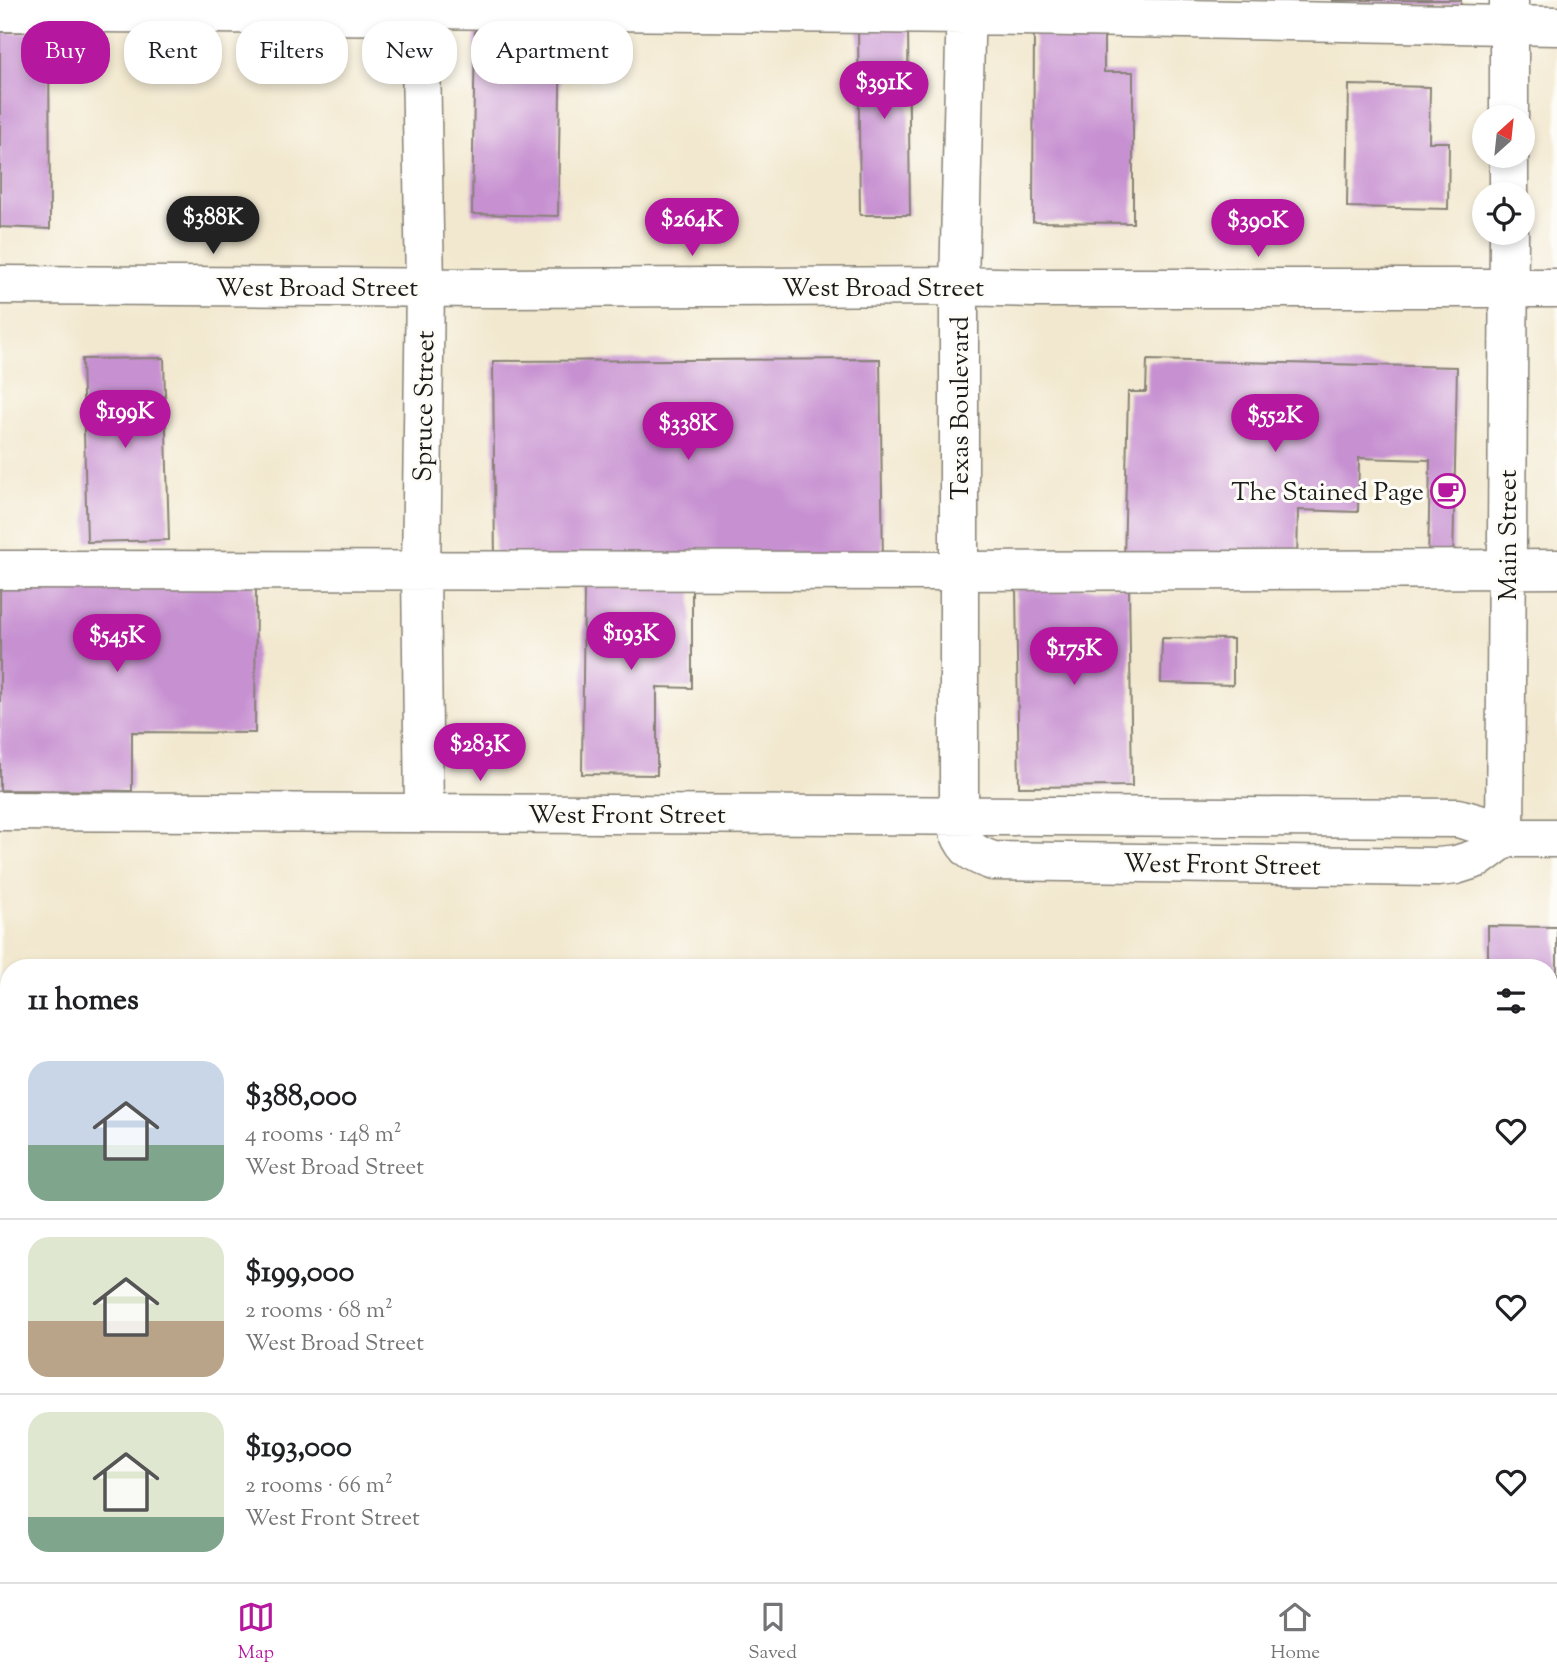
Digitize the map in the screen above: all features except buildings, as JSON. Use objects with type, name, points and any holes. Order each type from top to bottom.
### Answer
[{"type":"street","points":[[0,12],[149,6],[966,7],[1509,13],[1557,26]]},
{"type":"street","name":"Texas Boulevard","points":[[959,817],[959,286],[966,7]]},
{"type":"street","name":"Spruce Street","points":[[420,8],[425,287],[421,571],[424,813]]},
{"type":"street","points":[[1509,13],[1509,105]]},
{"type":"street","name":"Main Street","points":[[1504,838],[1509,245]]},
{"type":"street","name":"West Broad Street","points":[[0,285],[1557,288]]},
{"type":"street","points":[[0,570],[1557,569]]},
{"type":"street","name":"West Front Street","points":[[0,811],[959,817],[964,843],[980,857],[993,861],[1438,867],[1478,858],[1504,838]]},
{"type":"street","points":[[1504,838],[1557,838]]},
{"type":"place","name":"The Stained Page","points":[[1448,491]]}]
